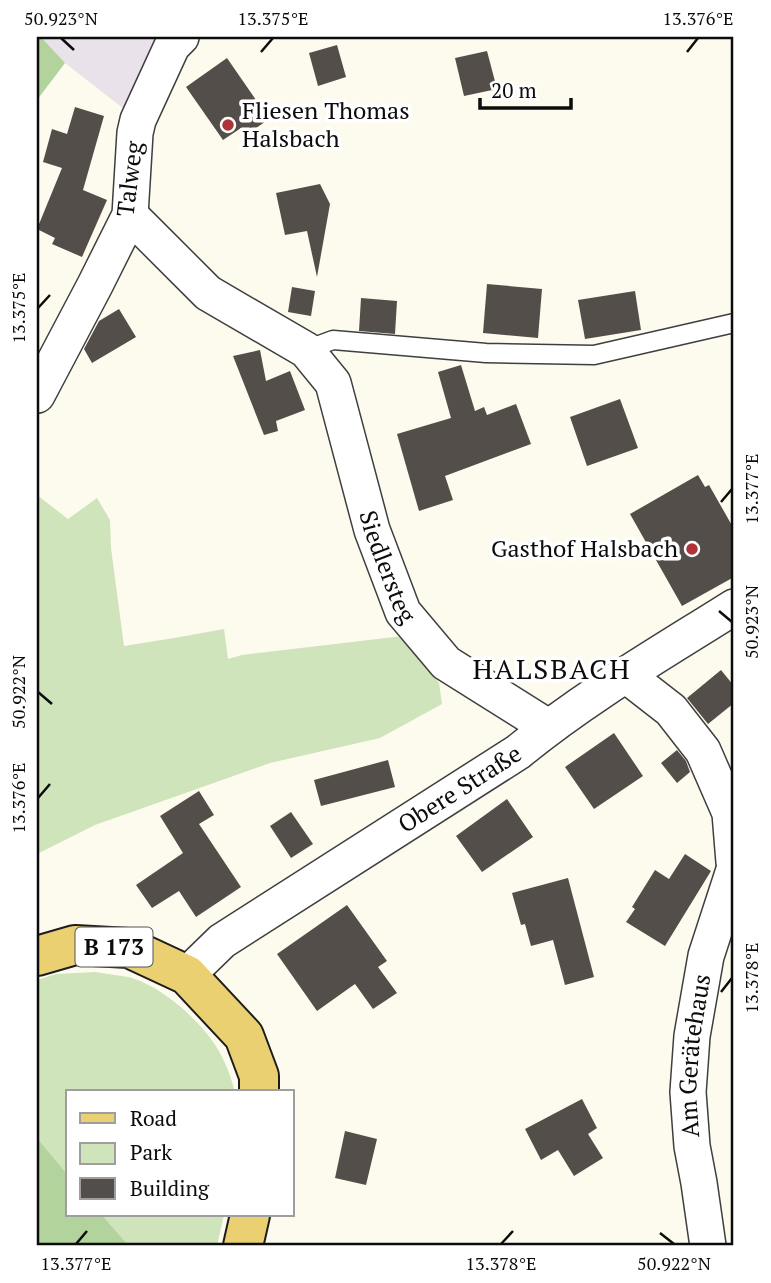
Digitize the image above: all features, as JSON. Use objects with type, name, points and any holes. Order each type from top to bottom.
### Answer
[{"type":"main road","name":"B 173","points":[[37,956],[75,944],[129,948],[187,975],[244,1036],[259,1076],[259,1090]]},
{"type":"main road","points":[[243,1246],[250,1216]]},
{"type":"street","name":"Talweg","points":[[37,395],[130,215],[138,120],[172,46],[181,37]]},
{"type":"street","name":"Siedlersteg","points":[[130,215],[208,293],[306,350],[333,383],[372,530],[403,611],[446,663],[548,727]]},
{"type":"street","name":"Obere Straße","points":[[187,975],[222,941],[518,752],[548,727],[734,607]]},
{"type":"street","points":[[626,675],[671,710],[703,751],[730,813],[734,862]]},
{"type":"street","name":"Am Gerätehaus","points":[[708,1246],[692,1146],[688,1092],[692,1036],[706,956],[734,870]]},
{"type":"lane","points":[[306,350],[333,340],[486,353],[594,355],[734,323]]},
{"type":"shaded area","points":[[41,37],[155,37],[162,66],[138,120],[65,63]]},
{"type":"green space","points":[[37,37],[41,37],[65,63],[37,100]]},
{"type":"green space","points":[[37,495],[68,519],[97,498],[110,520],[124,646],[224,629],[228,659],[242,655],[403,636],[439,683],[442,704],[380,738],[270,763],[95,825],[37,854]]},
{"type":"green space","points":[[95,972],[128,977],[156,989],[184,1010],[208,1035],[217,1048],[234,1090],[66,1090],[66,1173],[37,1138],[37,980],[56,974]]},
{"type":"green space","points":[[37,1138],[66,1173],[66,1216],[103,1216],[129,1246],[37,1246]]},
{"type":"green space","points":[[103,1216],[224,1216],[217,1246],[129,1246]]},
{"type":"building","points":[[337,45],[346,77],[318,86],[309,53]]},
{"type":"building","points":[[487,51],[497,89],[464,96],[455,58]]},
{"type":"building","points":[[227,58],[269,119],[246,135],[241,128],[223,140],[186,87]]},
{"type":"building","points":[[75,107],[104,116],[83,190],[107,200],[82,257],[52,244],[55,238],[37,229],[62,168],[43,162],[52,129],[67,134]]},
{"type":"building","points":[[320,184],[330,204],[317,277],[307,231],[285,235],[276,193]]},
{"type":"building","points":[[487,284],[542,289],[538,338],[483,333]]},
{"type":"building","points":[[292,287],[315,291],[311,316],[288,312]]},
{"type":"building","points":[[635,291],[641,330],[585,339],[578,300]]},
{"type":"building","points":[[361,298],[397,301],[395,334],[359,331]]},
{"type":"building","points":[[119,309],[136,337],[92,363],[84,349],[99,321]]},
{"type":"building","points":[[260,350],[266,381],[290,371],[305,410],[276,421],[278,431],[264,435],[233,356]]},
{"type":"building","points":[[461,365],[475,411],[484,407],[487,415],[516,404],[531,444],[445,476],[453,500],[419,511],[397,434],[451,418],[438,372]]},
{"type":"building","points":[[620,399],[638,448],[587,466],[570,417]]},
{"type":"building","name":"Gasthof Halsbach","points":[[698,475],[705,487],[709,485],[734,529],[734,577],[682,606],[630,514]]},
{"type":"building","points":[[721,670],[734,686],[734,703],[708,724],[687,698]]},
{"type":"building","points":[[614,733],[643,776],[594,809],[565,767]]},
{"type":"building","points":[[677,750],[686,761],[690,772],[677,783],[661,763]]},
{"type":"building","points":[[388,760],[395,787],[321,806],[314,780]]},
{"type":"building","points":[[199,791],[214,815],[199,824],[241,887],[196,917],[179,891],[152,908],[136,885],[183,853],[160,816]]},
{"type":"building","points":[[507,799],[533,837],[482,872],[456,836]]},
{"type":"building","points":[[291,812],[313,844],[291,858],[270,826]]},
{"type":"building","points":[[685,854],[711,871],[665,946],[626,922],[655,870],[669,879]]},
{"type":"building","points":[[568,878],[594,977],[565,985],[553,940],[531,946],[525,924],[521,925],[512,893]]},
{"type":"building","points":[[347,905],[387,961],[378,967],[397,993],[373,1009],[355,984],[317,1011],[277,954]]},
{"type":"building","points":[[582,1099],[597,1128],[588,1134],[603,1158],[574,1176],[558,1150],[541,1160],[525,1129]]},
{"type":"building","points":[[345,1131],[377,1139],[366,1185],[335,1178]]},
{"type":"place","name":"Fliesen Thomas Halsbach","points":[[228,125]]},
{"type":"place","name":"Gasthof Halsbach","points":[[692,549]]},
{"type":"district","name":"HALSBACH","points":[[552,669]]}]
